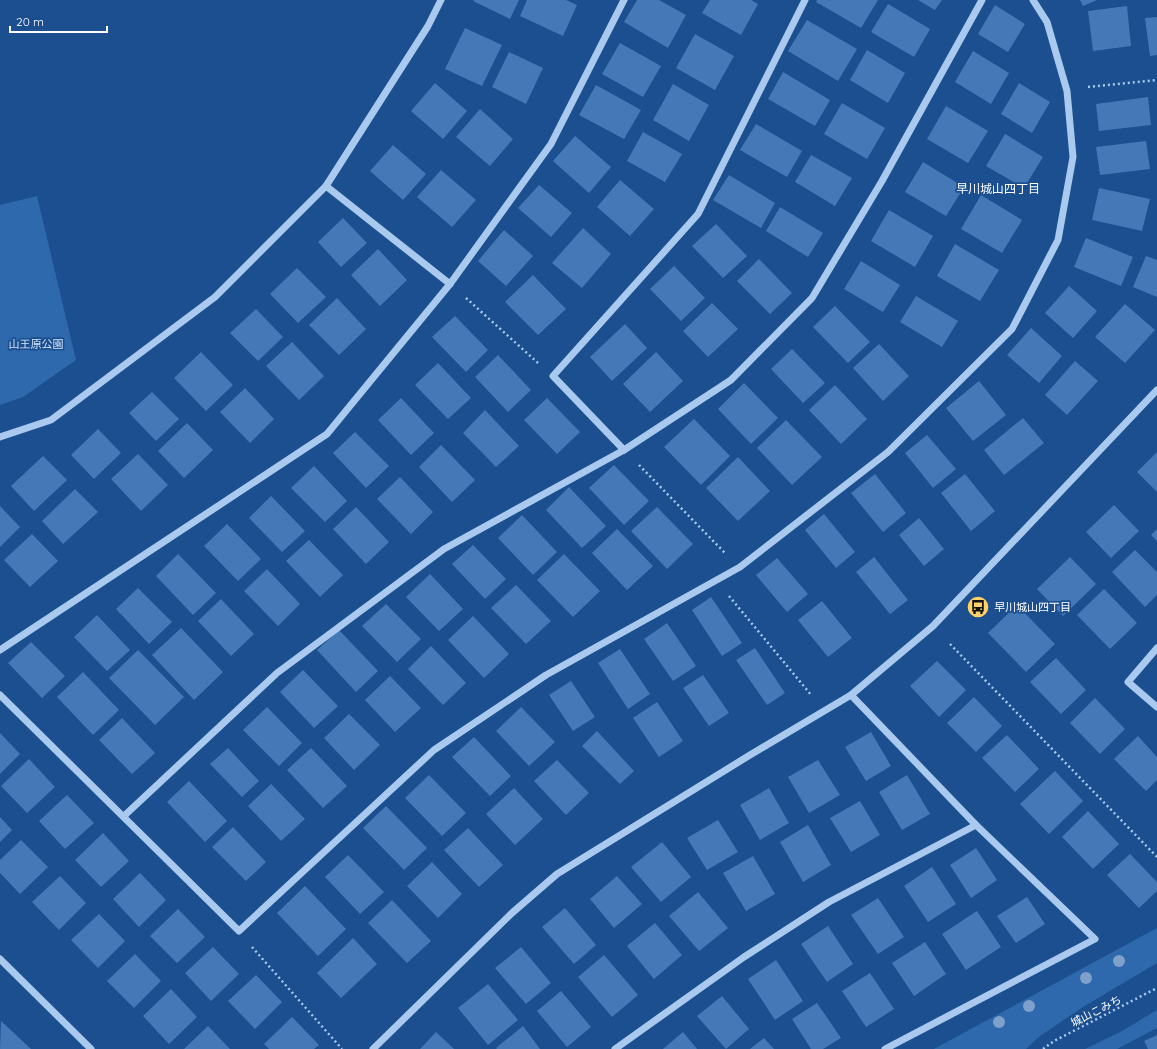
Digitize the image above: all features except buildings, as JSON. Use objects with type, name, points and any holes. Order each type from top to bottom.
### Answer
[{"type":"street","points":[[0,437],[52,420],[215,297],[326,186],[428,26],[441,0]]},
{"type":"street","points":[[0,650],[327,434],[450,284],[551,144],[624,0]]},
{"type":"street","points":[[624,450],[553,376],[698,214],[805,0]]},
{"type":"street","points":[[124,816],[277,673],[444,549],[624,450],[732,380],[812,298],[882,181],[982,0]]},
{"type":"street","points":[[0,695],[239,931],[434,750],[546,675],[740,567],[888,452],[1012,329],[1058,240],[1073,157],[1067,91],[1047,22],[1033,0]]},
{"type":"street","points":[[326,186],[450,284]]},
{"type":"street","points":[[373,1049],[512,913],[557,874],[851,695],[933,626],[1157,390]]},
{"type":"street","points":[[1157,648],[1128,682],[1157,707]]},
{"type":"street","points":[[851,695],[976,824],[1094,939],[886,1049]]},
{"type":"street","points":[[615,1049],[744,957],[829,902],[976,824]]},
{"type":"street","points":[[0,959],[91,1049]]},
{"type":"path","points":[[1067,91],[1157,80]]},
{"type":"path","points":[[450,284],[553,376]]},
{"type":"path","points":[[624,450],[740,567]]},
{"type":"path","points":[[716,581],[825,712]]},
{"type":"path","points":[[950,644],[1157,857]]},
{"type":"path","points":[[239,931],[342,1049]]},
{"type":"path","name":"城山こみち","points":[[1043,1049],[1054,1040],[1157,988]]},
{"type":"green space","name":"山王原公園","points":[[37,196],[76,360],[23,397],[0,405],[0,205]]},
{"type":"green space","points":[[1157,928],[1157,963],[1083,1007],[1040,1036],[1026,1049],[934,1049]]},
{"type":"green space","points":[[1157,1010],[1157,1028],[1117,1049],[1085,1049],[1122,1031]]},
{"type":"place","name":"早川城山四丁目","points":[[978,607]]},
{"type":"district","name":"早川城山四丁目","points":[[998,188]]}]
